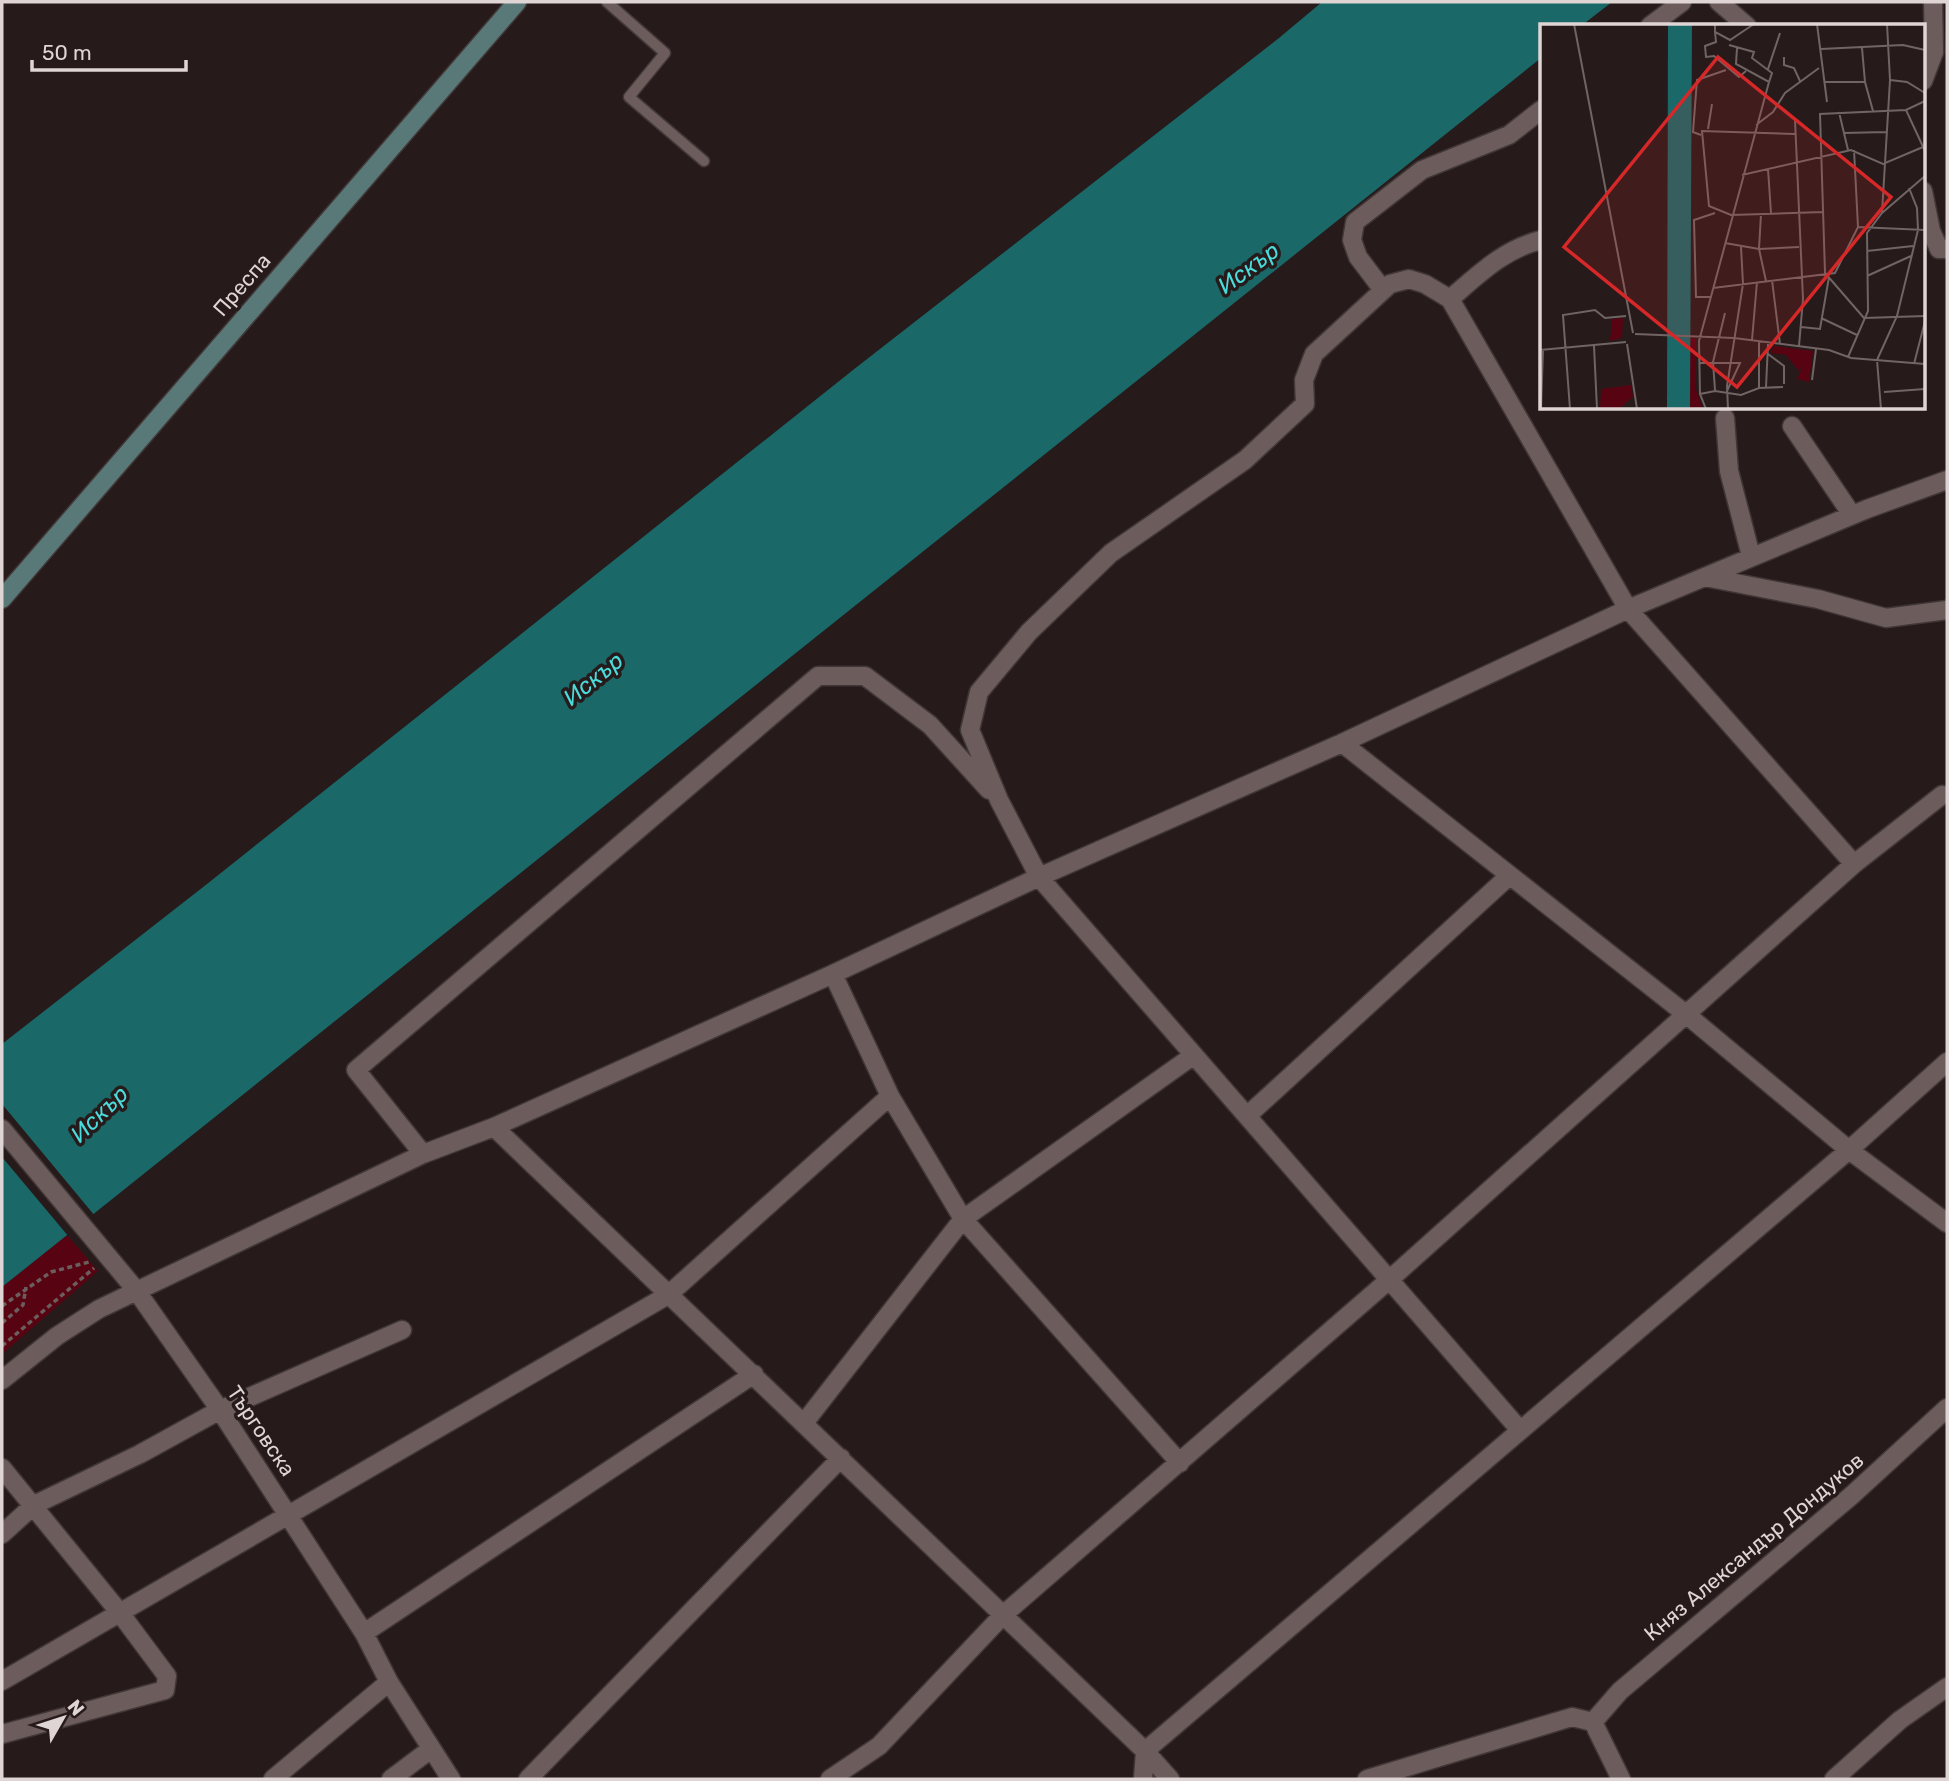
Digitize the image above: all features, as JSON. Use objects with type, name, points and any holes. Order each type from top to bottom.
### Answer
[{"type":"main road","name":"Преспа","points":[[2,599],[517,2]]},
{"type":"street","points":[[1653,24],[1682,2]]},
{"type":"street","points":[[1719,2],[1745,24]]},
{"type":"street","points":[[1924,78],[1934,52],[1933,2]]},
{"type":"street","points":[[1383,289],[1358,257],[1352,240],[1355,222],[1422,170],[1508,135],[1540,111]]},
{"type":"street","points":[[1924,196],[1931,231],[1939,249],[1947,248]]},
{"type":"street","points":[[1450,299],[1496,259],[1540,240]]},
{"type":"street","points":[[1520,1430],[1039,877],[999,800],[970,730],[979,692],[1029,632],[1111,553],[1245,460],[1305,404],[1304,380],[1314,354],[1383,289],[1390,284],[1409,279],[1450,299],[1628,609],[1854,864]]},
{"type":"street","points":[[1725,418],[1729,471],[1751,556]]},
{"type":"street","points":[[1792,426],[1852,515]]},
{"type":"street","points":[[2,1380],[57,1336],[99,1309],[423,1154],[494,1127],[1039,877],[1342,743],[1628,609],[1852,515],[1947,480]]},
{"type":"street","points":[[1705,577],[1818,599],[1886,618],[1947,610]]},
{"type":"street","points":[[423,1154],[356,1070],[818,676],[866,676],[930,725],[999,800]]},
{"type":"street","points":[[1342,743],[1687,1015],[1849,1150],[1947,1223]]},
{"type":"street","points":[[830,1779],[878,1746],[1003,1615],[1389,1280],[1854,864],[1942,795]]},
{"type":"street","points":[[1247,1116],[1509,876]]},
{"type":"street","points":[[832,974],[890,1096],[963,1219],[1180,1463]]},
{"type":"street","points":[[804,1423],[963,1219],[1194,1055]]},
{"type":"street","points":[[1143,1779],[1145,1751],[1849,1150],[1947,1062]]},
{"type":"street","points":[[2,1681],[668,1295],[890,1096]]},
{"type":"street","points":[[494,1127],[1145,1751],[1170,1779]]},
{"type":"street","name":"Търговска","points":[[2,1129],[136,1290],[220,1410],[364,1633],[389,1682],[451,1779]]},
{"type":"street","points":[[2,1534],[34,1505],[141,1454],[220,1410],[402,1330]]},
{"type":"street","points":[[364,1633],[754,1374]]},
{"type":"street","name":"Княз Александър Дондуков","points":[[1593,1722],[1620,1691],[1851,1496],[1947,1408]]},
{"type":"street","points":[[528,1779],[841,1458]]},
{"type":"street","points":[[2,1468],[120,1613],[167,1676],[164,1690],[2,1734]]},
{"type":"street","points":[[273,1779],[389,1682]]},
{"type":"street","points":[[1834,1779],[1900,1720],[1947,1686]]},
{"type":"street","points":[[1367,1779],[1572,1717],[1593,1722],[1622,1779]]},
{"type":"street","points":[[391,1779],[431,1749]]},
{"type":"lane","points":[[607,2],[665,53],[629,97],[704,162]]},
{"type":"path","points":[[2,1306],[51,1272],[71,1265],[113,1262]]},
{"type":"path","points":[[2,1346],[91,1270],[113,1262]]},
{"type":"path","points":[[2,1323],[23,1305],[26,1287]]},
{"type":"shaded area","points":[[67,1235],[98,1271],[2,1354],[2,1287]]},
{"type":"water","name":"Искър","points":[[1322,2],[1612,2],[1584,24],[1540,24],[1540,59],[2,1287],[2,1044],[853,370]]},
{"type":"pier","points":[[2,1104],[95,1216],[69,1237],[2,1157]]}]
